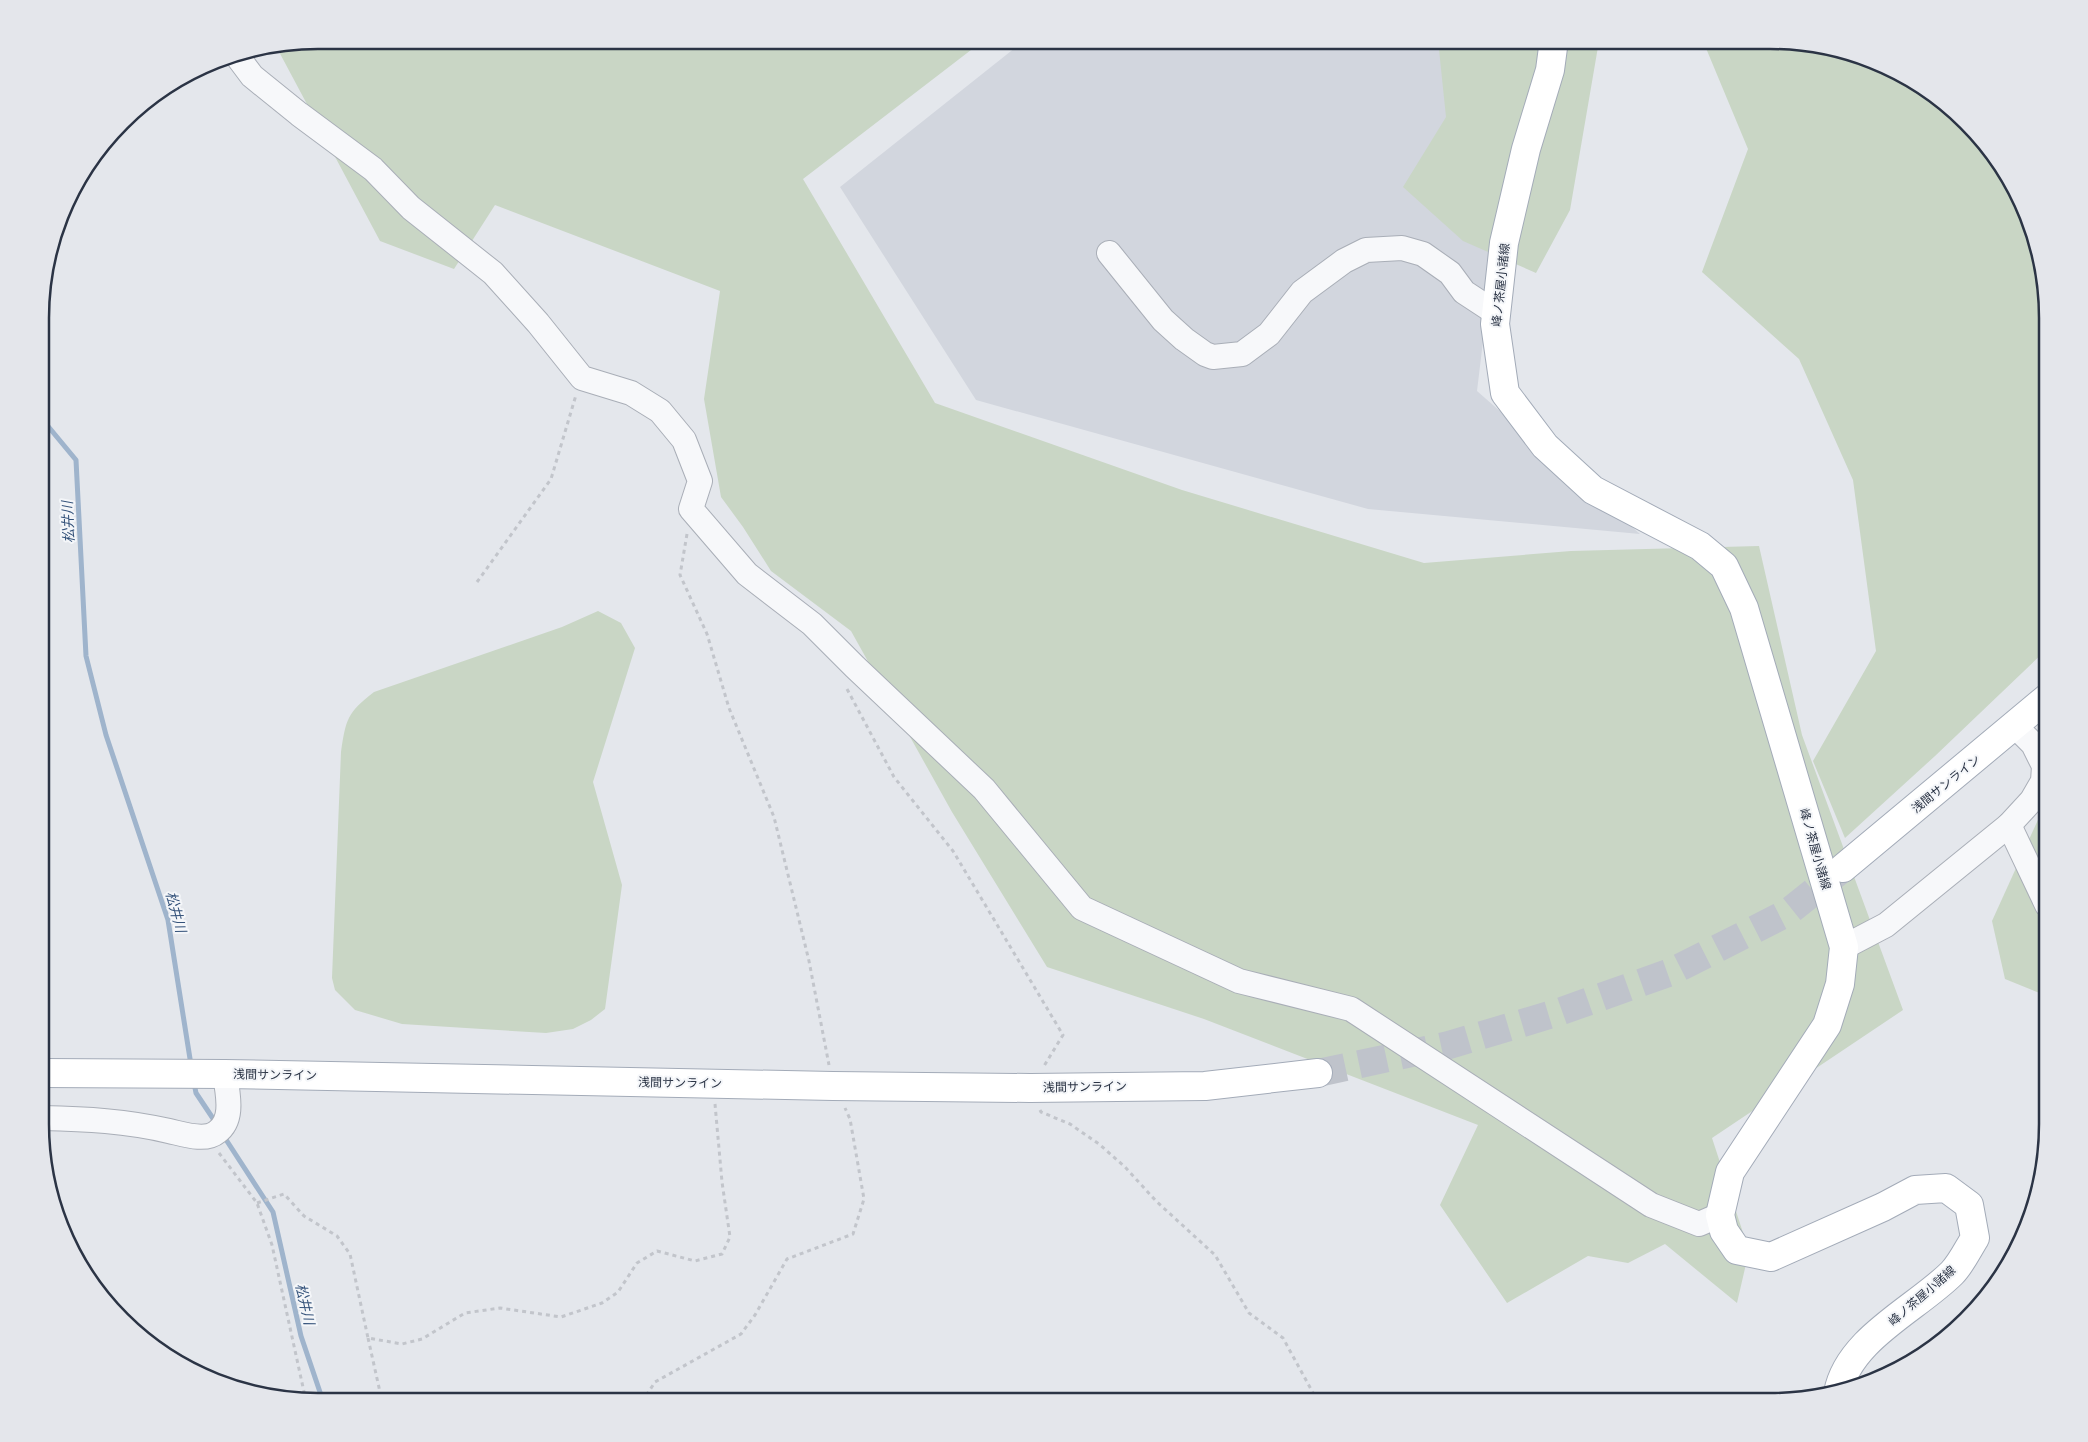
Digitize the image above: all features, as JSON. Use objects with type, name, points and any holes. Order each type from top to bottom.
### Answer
[{"type":"main road","name":"峰ノ茶屋小諸線","points":[[1553,49],[1550,70],[1526,149],[1504,243],[1494,324],[1505,393],[1545,446],[1593,490],[1700,546],[1724,566],[1744,608],[1844,948],[1840,984],[1827,1025],[1730,1172],[1720,1215],[1724,1231],[1736,1250],[1771,1257],[1883,1207],[1915,1190],[1946,1188],[1969,1204],[1976,1238],[1953,1272],[1867,1342],[1847,1368],[1841,1384]]},
{"type":"main road","name":"浅間サンライン","points":[[1843,868],[2016,727],[2039,705]]},
{"type":"main road","name":"浅間サンライン","points":[[49,1073],[225,1074],[713,1084],[1030,1088],[1205,1086],[1318,1074]]},
{"type":"street","points":[[240,60],[252,76],[373,169],[411,208],[493,273],[538,323],[582,378],[631,393],[660,411],[684,440],[700,481],[691,509],[746,574],[812,624],[984,789],[1082,908],[1239,981],[1351,1009],[1651,1205],[1699,1224],[1720,1215]]},
{"type":"street","points":[[1110,253],[1163,320],[1184,339],[1205,354],[1214,357],[1242,354],[1269,334],[1302,292],[1344,261],[1366,250],[1402,248],[1423,254],[1450,273],[1464,292],[1496,313]]},
{"type":"street","points":[[2016,727],[2033,744],[2039,756]]},
{"type":"street","points":[[1844,948],[1886,925],[2009,824],[2032,800],[2039,788]]},
{"type":"street","points":[[2009,824],[2039,888]]},
{"type":"street","points":[[49,1118],[112,1120],[186,1135],[207,1136],[216,1134],[222,1128],[229,1106],[225,1074]]},
{"type":"path","points":[[477,582],[551,479],[582,378]]},
{"type":"path","points":[[648,1393],[655,1382],[741,1334],[755,1315],[787,1259],[853,1234],[864,1199],[850,1119],[833,1086],[809,961],[774,817],[729,708],[707,634],[680,575],[691,509]]},
{"type":"path","points":[[844,684],[894,777],[953,851],[1063,1035],[1030,1088],[1041,1112],[1070,1124],[1099,1144],[1125,1167],[1156,1201],[1215,1255],[1249,1313],[1282,1338],[1313,1393]]},
{"type":"path","points":[[368,1338],[402,1344],[422,1339],[465,1313],[500,1308],[561,1317],[602,1303],[618,1292],[637,1263],[657,1251],[695,1261],[722,1254],[730,1237],[722,1182],[713,1084]]},
{"type":"path","points":[[207,1136],[257,1203],[272,1245],[304,1393]]},
{"type":"path","points":[[257,1203],[284,1194],[304,1216],[337,1236],[350,1254],[380,1393]]},
{"type":"shaded area","points":[[1014,49],[1530,49],[1506,150],[1477,391],[1640,534],[1368,509],[976,400],[840,187]]},
{"type":"green space","points":[[300,49],[972,49],[803,179],[935,403],[1182,490],[1424,563],[1571,551],[1759,546],[1802,735],[1903,1010],[1712,1138],[1749,1251],[1737,1303],[1665,1244],[1628,1263],[1588,1256],[1507,1303],[1440,1205],[1478,1125],[1204,1019],[1047,967],[952,812],[851,631],[771,571],[721,497],[704,399],[720,291],[495,205],[454,269],[380,241],[279,52]]},
{"type":"green space","points":[[1439,49],[1598,49],[1570,210],[1536,273],[1463,241],[1403,187],[1446,117]]},
{"type":"green space","points":[[1706,49],[1788,49],[1805,51],[1857,63],[1889,76],[1920,94],[1948,115],[1984,154],[2003,183],[2019,215],[2030,248],[2037,283],[2039,300],[2039,657],[1935,756],[1845,838],[1813,761],[1876,651],[1853,480],[1799,359],[1702,272],[1748,149]]},
{"type":"green space","points":[[598,611],[621,623],[635,648],[593,782],[622,885],[605,1009],[591,1020],[573,1029],[546,1033],[402,1024],[355,1010],[335,990],[332,978],[341,752],[344,732],[349,718],[358,706],[374,692],[562,627]]},
{"type":"green space","points":[[2039,818],[2039,993],[2005,979],[1992,921]]},
{"type":"waterway","name":"松井川","points":[[49,427],[76,460],[86,656],[106,735],[168,920],[191,1065]]},
{"type":"waterway","name":"松井川","points":[[194,1083],[196,1093],[216,1123]]},
{"type":"waterway","name":"松井川","points":[[223,1135],[273,1212],[301,1336],[320,1393]]},
{"type":"tunnel","points":[[1318,1073],[1449,1045],[1556,1013],[1671,972],[1787,913],[1842,869]]}]
